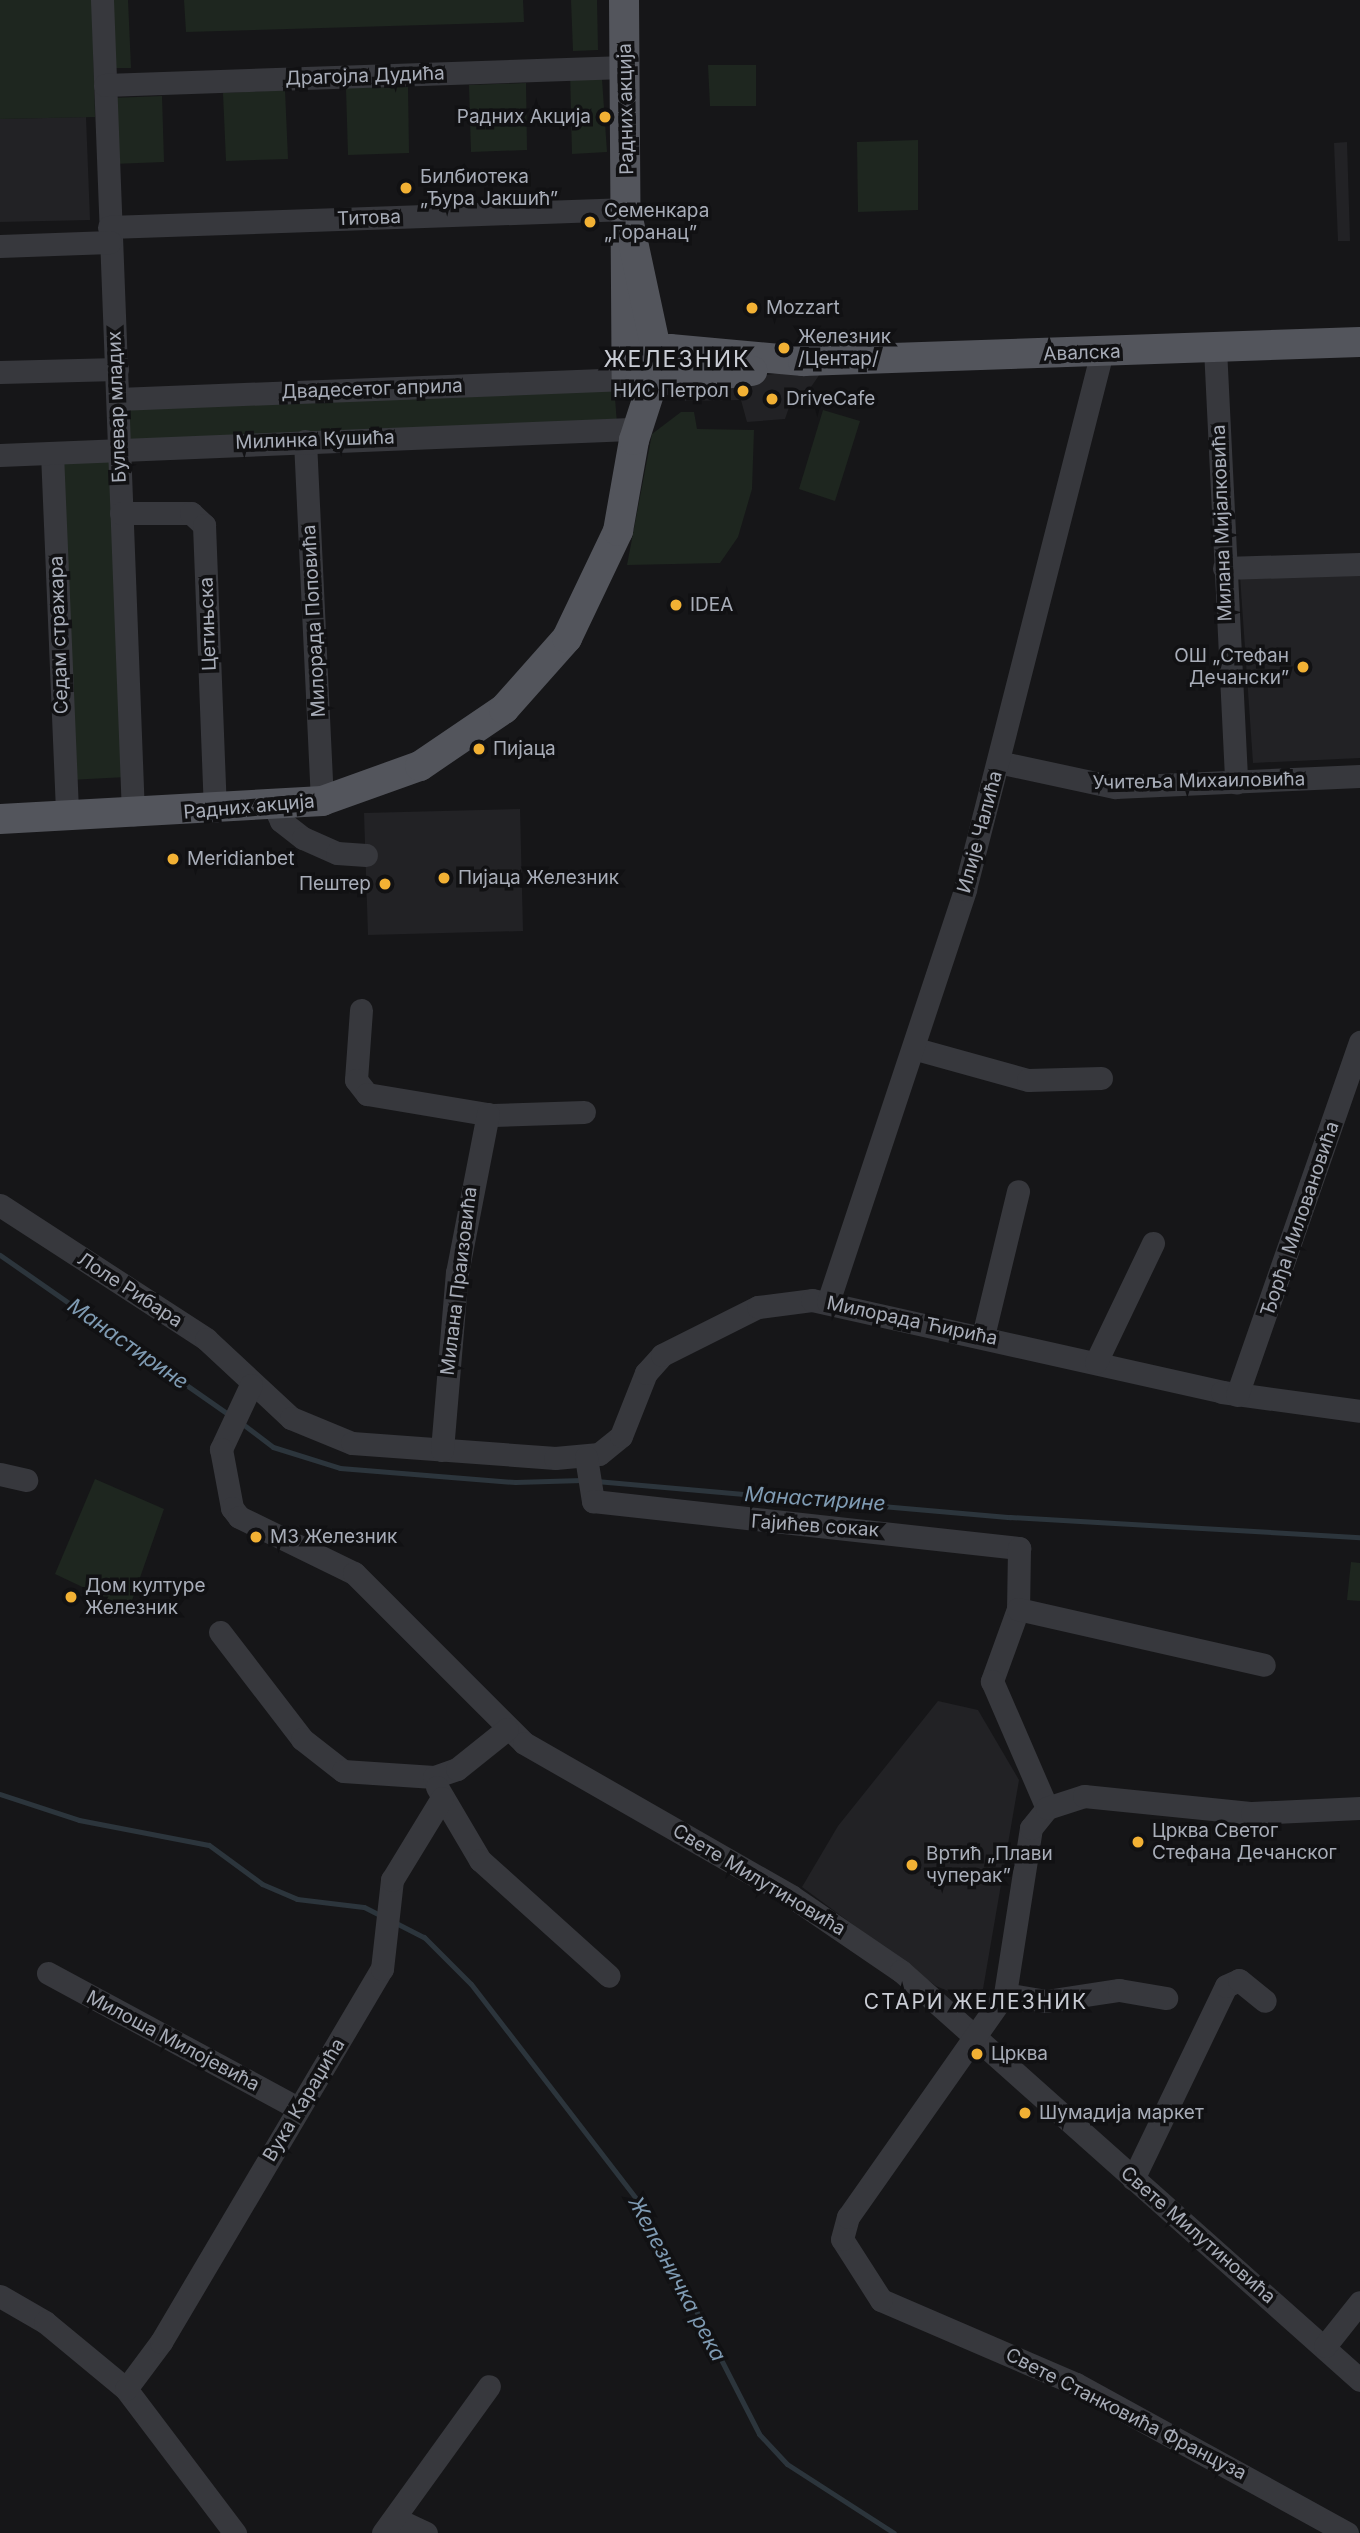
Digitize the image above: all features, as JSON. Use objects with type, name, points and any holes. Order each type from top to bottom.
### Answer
[{"type":"main road","name":"Радних акција","points":[[0,820],[275,808],[322,801],[385,783],[438,756],[495,717],[540,672],[567,638],[609,556],[632,435],[636,380],[623,253],[628,213],[624,0]]},
{"type":"main road","name":"Радних акција","points":[[628,213],[646,280],[658,352]]},
{"type":"main road","points":[[646,280],[671,327],[723,354]]},
{"type":"main road","name":"Авалска","points":[[636,380],[803,361],[1360,342]]},
{"type":"main road","points":[[636,380],[658,352]]},
{"type":"main road","name":"Авалска","points":[[658,352],[803,361]]},
{"type":"street","name":"Булевар младих","points":[[102,0],[133,814]]},
{"type":"street","name":"Драгојла Дудића","points":[[105,85],[625,67]]},
{"type":"street","name":"Титова","points":[[0,246],[110,235],[628,213]]},
{"type":"street","name":"Милана Мијалковића","points":[[1215,348],[1236,782]]},
{"type":"street","name":"Илије Чалића","points":[[828,1302],[916,1049],[998,762],[1102,352]]},
{"type":"street","points":[[0,372],[117,369]]},
{"type":"street","name":"Двадесетог априла","points":[[118,399],[636,380]]},
{"type":"street","name":"Милинка Кушића","points":[[0,455],[305,440],[632,435]]},
{"type":"street","name":"Милорада Поповића","points":[[305,440],[322,801]]},
{"type":"street","name":"Седам стражара","points":[[52,453],[66,817]]},
{"type":"street","name":"Цетињска","points":[[121,513],[191,513],[204,525],[215,811]]},
{"type":"street","points":[[1224,568],[1360,564]]},
{"type":"street","name":"Учитеља Михаиловића","points":[[998,762],[1097,786],[1360,776]]},
{"type":"street","points":[[275,808],[281,821],[303,838],[337,853],[366,855]]},
{"type":"street","points":[[361,1010],[356,1080],[363,1092],[488,1114],[584,1112]]},
{"type":"street","name":"Ђорђа Миловановића","points":[[1237,1395],[1360,1042]]},
{"type":"street","points":[[916,1049],[1028,1080],[1101,1078]]},
{"type":"street","name":"Милана Праизовића","points":[[442,1450],[457,1273],[488,1114]]},
{"type":"street","points":[[983,1336],[1018,1191]]},
{"type":"street","name":"Лоле Рибара","points":[[0,1205],[205,1339],[251,1385]]},
{"type":"street","points":[[1096,1362],[1153,1243]]},
{"type":"street","name":"Милорада Ћирића","points":[[587,1463],[621,1436],[646,1373],[672,1348],[758,1307],[828,1302],[1237,1395],[1360,1411]]},
{"type":"street","points":[[251,1385],[328,1438],[587,1463]]},
{"type":"street","name":"Свете Милутиновића","points":[[251,1385],[226,1428],[226,1482],[239,1517],[359,1577],[507,1729],[832,1921],[975,2037],[1360,2379]]},
{"type":"street","name":"Гајићев сокак","points":[[587,1463],[593,1501],[663,1505],[765,1525],[1014,1547],[1022,1558],[1018,1609],[992,1681],[1047,1808]]},
{"type":"street","points":[[0,1474],[26,1480]]},
{"type":"street","points":[[1018,1609],[1264,1665]]},
{"type":"street","points":[[220,1632],[302,1739],[333,1765],[355,1775],[438,1788]]},
{"type":"street","points":[[438,1788],[507,1729]]},
{"type":"street","points":[[438,1788],[480,1860],[609,1976]]},
{"type":"street","name":"Вука Караџића","points":[[126,2389],[161,2342],[382,1969],[390,1940],[390,1889],[402,1858],[438,1788]]},
{"type":"street","points":[[1166,1998],[1119,1990],[1046,2001],[1005,1994],[1031,1828],[1047,1808],[1084,1796],[1252,1814],[1360,1808]]},
{"type":"street","name":"Милоша Милојевића","points":[[48,1973],[298,2108]]},
{"type":"street","points":[[1133,2179],[1226,1986],[1239,1980],[1265,2001]]},
{"type":"street","name":"Свете Станковића Француза","points":[[1005,1994],[843,2228],[848,2254],[867,2286],[907,2313],[1076,2384],[1340,2531]]},
{"type":"street","points":[[0,2296],[45,2322],[126,2389],[235,2533]]},
{"type":"street","points":[[1325,2346],[1360,2302]]},
{"type":"street","points":[[426,2533],[390,2526],[489,2386]]},
{"type":"shaded area","points":[[0,0],[92,0],[95,117],[0,119]]},
{"type":"shaded area","points":[[107,0],[128,0],[131,68],[109,68]]},
{"type":"shaded area","points":[[184,0],[523,0],[524,22],[186,32]]},
{"type":"shaded area","points":[[571,0],[597,0],[598,50],[573,51]]},
{"type":"shaded area","points":[[708,65],[756,65],[756,106],[710,106]]},
{"type":"shaded area","points":[[570,69],[602,79],[607,152],[572,154]]},
{"type":"shaded area","points":[[526,83],[527,150],[471,152],[469,85]]},
{"type":"shaded area","points":[[408,87],[409,153],[348,155],[346,88]]},
{"type":"shaded area","points":[[285,90],[288,159],[226,161],[223,93]]},
{"type":"shaded area","points":[[162,96],[164,162],[113,164],[111,98]]},
{"type":"shaded area","points":[[86,117],[90,220],[0,222],[0,119]]},
{"type":"shaded area","points":[[918,140],[918,210],[858,212],[857,142]]},
{"type":"shaded area","points":[[1347,142],[1350,241],[1338,241],[1334,143]]},
{"type":"shaded area","name":"НИС Петрол","points":[[824,368],[811,387],[793,396],[785,419],[747,422],[741,400],[685,401],[685,385]]},
{"type":"shaded area","points":[[614,385],[617,424],[128,443],[127,405]]},
{"type":"shaded area","points":[[823,410],[860,421],[835,501],[799,489]]},
{"type":"shaded area","points":[[681,412],[694,412],[697,429],[754,430],[752,489],[738,537],[720,563],[627,565],[652,434]]},
{"type":"shaded area","points":[[110,454],[126,777],[69,780],[56,457]]},
{"type":"shaded area","name":"ОШ „Стефан Дечански”","points":[[1360,571],[1360,758],[1253,763],[1240,576]]},
{"type":"shaded area","name":"Пијаца Железник","points":[[520,809],[523,931],[368,935],[364,813]]},
{"type":"shaded area","points":[[95,1479],[164,1509],[129,1609],[55,1574]]},
{"type":"shaded area","points":[[1351,1562],[1360,1563],[1360,1601],[1347,1600]]},
{"type":"shaded area","name":"Вртић „Плави чуперак”","points":[[938,1701],[978,1710],[1019,1780],[983,1989],[960,1996],[936,1986],[802,1887],[838,1826]]},
{"type":"waterway","name":"Манастирине","points":[[0,1255],[229,1415]]},
{"type":"waterway","name":"Манастирине","points":[[240,1422],[273,1447],[340,1468],[515,1482],[582,1480]]},
{"type":"waterway","name":"Манастирине","points":[[596,1481],[1010,1517],[1360,1537]]},
{"type":"waterway","name":"Железничка река","points":[[0,1794],[79,1820],[209,1845],[262,1884],[297,1899],[364,1907],[382,1916]]},
{"type":"waterway","name":"Железничка река","points":[[394,1922],[424,1937],[471,1984],[643,2207],[759,2434],[787,2464],[894,2533]]},
{"type":"place","name":"Радних Акција","points":[[605,117]]},
{"type":"place","name":"Билбиотека „Ђура Јакшић”","points":[[406,188]]},
{"type":"place","name":"Семенкара „Горанац”","points":[[590,222]]},
{"type":"place","name":"Mozzart","points":[[752,308]]},
{"type":"place","name":"Железник /Центар/","points":[[784,348]]},
{"type":"place","name":"НИС Петрол","points":[[743,391]]},
{"type":"place","name":"DriveCafe","points":[[772,399]]},
{"type":"place","name":"IDEA","points":[[676,605]]},
{"type":"place","name":"ОШ „Стефан Дечански”","points":[[1303,667]]},
{"type":"place","name":"Пијаца","points":[[479,749]]},
{"type":"place","name":"Meridianbet","points":[[173,859]]},
{"type":"place","name":"Пијаца Железник","points":[[444,878]]},
{"type":"place","name":"Пештер","points":[[385,884]]},
{"type":"place","name":"МЗ Железник","points":[[256,1537]]},
{"type":"place","name":"Дом културе Железник","points":[[71,1597]]},
{"type":"place","name":"Црква Светог Стефана Дечанског","points":[[1138,1842]]},
{"type":"place","name":"Вртић „Плави чуперак”","points":[[912,1865]]},
{"type":"place","name":"Црква","points":[[977,2054]]},
{"type":"place","name":"Шумадија маркет","points":[[1025,2113]]},
{"type":"district","name":"ЖЕЛЕЗНИК","points":[[677,359]]},
{"type":"district","name":"СТАРИ ЖЕЛЕЗНИК","points":[[976,2002]]}]
